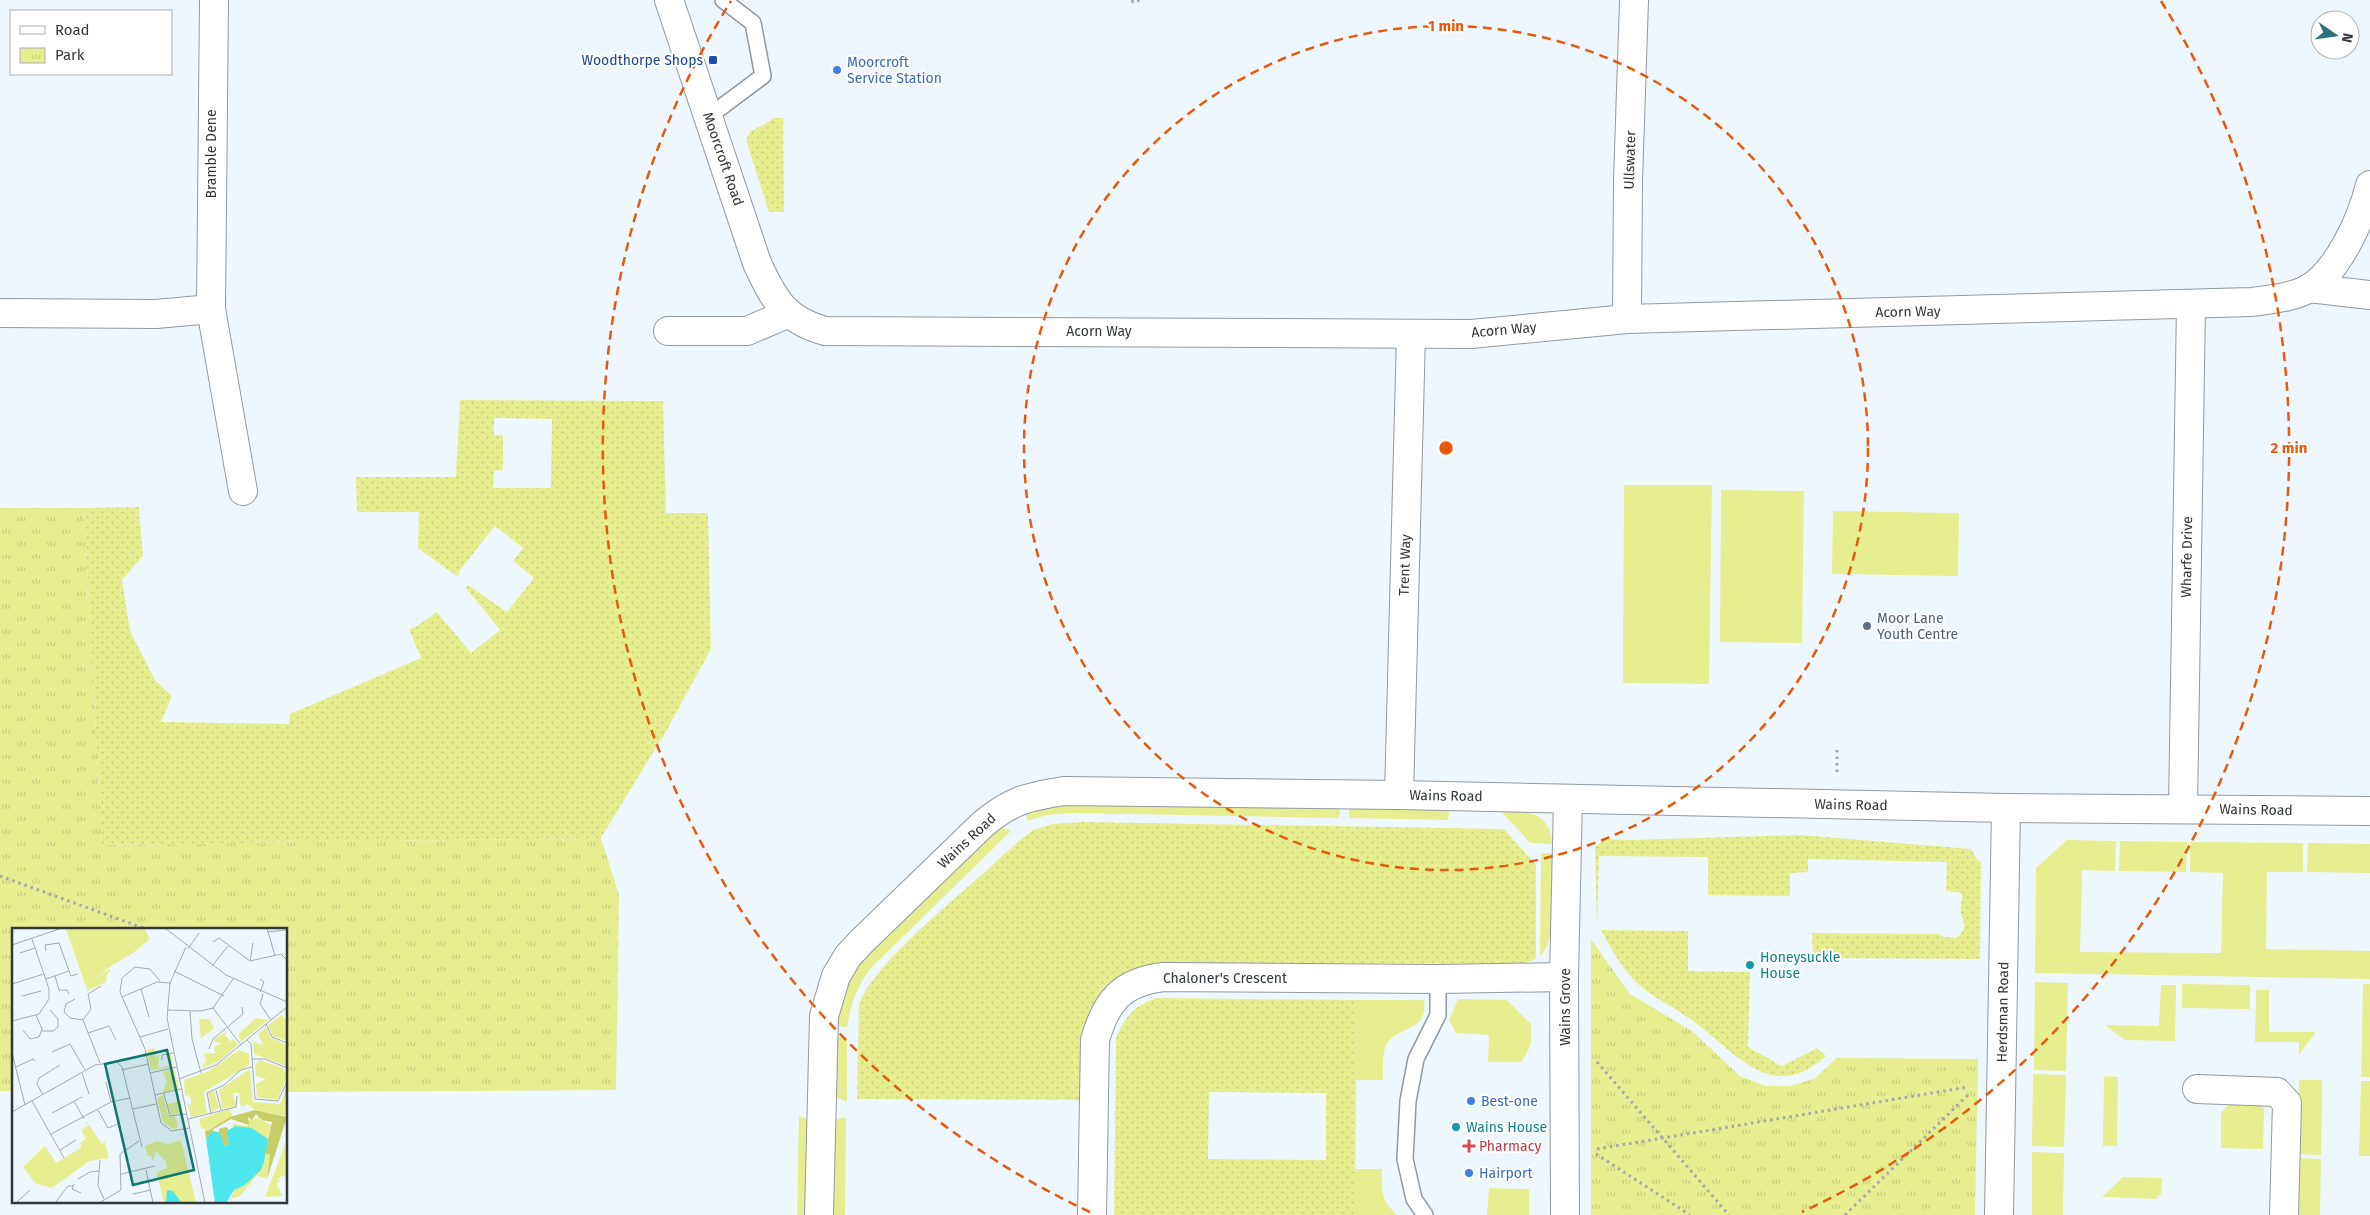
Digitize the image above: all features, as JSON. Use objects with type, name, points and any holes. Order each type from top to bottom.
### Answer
[{"type":"street","name":"Bramble Dene","points":[[214,0],[211,309],[243,491]]},
{"type":"street","name":"Moorcroft Road","points":[[669,0],[758,263],[770,292],[787,314]]},
{"type":"street","name":"Ullswater","points":[[1627,319],[1628,181],[1634,0]]},
{"type":"street","name":"Acorn Way","points":[[787,314],[807,326],[826,331],[840,332],[1471,334],[1627,319],[2252,302],[2283,298],[2309,288],[2335,263],[2353,233],[2370,185]]},
{"type":"street","points":[[2309,288],[2370,295]]},
{"type":"street","name":"Wharfe Drive","points":[[2183,809],[2191,304]]},
{"type":"street","points":[[0,313],[156,314],[211,309]]},
{"type":"street","points":[[668,331],[747,331],[787,314]]},
{"type":"street","name":"Trent Way","points":[[1399,795],[1411,334]]},
{"type":"street","name":"Wains Road","points":[[819,1215],[824,1016],[836,976],[848,956],[861,942],[983,824],[1003,807],[1026,797],[1064,791],[1399,795],[2006,808],[2370,811]]},
{"type":"street","name":"Wains Grove","points":[[1565,1215],[1564,977],[1568,799]]},
{"type":"street","name":"Herdsman Road","points":[[1999,1215],[1990,1085],[2006,808]]},
{"type":"street","name":"Chaloner's Crescent","points":[[1092,1215],[1095,1040],[1102,1016],[1114,999],[1128,987],[1144,979],[1163,977],[1438,979],[1564,977]]},
{"type":"street","points":[[2197,1088],[2277,1092],[2287,1103],[2284,1215]]},
{"type":"lane","points":[[708,117],[763,76],[753,23],[723,0]]},
{"type":"lane","points":[[1425,1215],[1414,1199],[1405,1159],[1408,1102],[1416,1059],[1438,1015],[1438,979]]},
{"type":"path","points":[[1132,0],[1133,2],[1140,0]]},
{"type":"path","points":[[0,876],[143,928]]},
{"type":"path","points":[[1565,1054],[1590,1054],[1730,1215]]},
{"type":"path","points":[[1690,1215],[1591,1150],[1990,1085]]},
{"type":"path","points":[[1845,1215],[1990,1085]]},
{"type":"green space","points":[[775,118],[783,118],[784,212],[769,212],[746,140],[750,132]]},
{"type":"green space","points":[[460,400],[663,401],[666,513],[708,513],[711,649],[668,728],[601,838],[102,845],[84,508],[139,507],[143,556],[122,580],[130,631],[155,680],[172,696],[161,722],[289,724],[290,714],[421,658],[409,629],[417,626],[437,612],[471,653],[500,630],[466,588],[468,585],[507,612],[534,578],[513,561],[523,548],[495,526],[460,570],[458,577],[418,548],[419,512],[357,512],[356,477],[456,477]],"holes":[[[494,418],[552,419],[551,488],[493,488],[494,471],[503,470],[503,435],[494,435]]]},
{"type":"green space","points":[[1624,485],[1712,485],[1709,684],[1623,683]]},
{"type":"green space","points":[[1721,490],[1804,491],[1802,643],[1720,642]]},
{"type":"green space","points":[[0,508],[84,508],[102,845],[601,838],[619,895],[616,1090],[288,1092],[288,928],[12,928],[12,1091],[0,1091]]},
{"type":"green space","points":[[1833,511],[1959,513],[1958,576],[1832,574]]},
{"type":"green space","points":[[1063,803],[1340,807],[1339,818],[1074,813],[1047,815],[1027,821],[1027,810]]},
{"type":"green space","points":[[1349,807],[1450,809],[1448,820],[1349,818]]},
{"type":"green space","points":[[1500,810],[1527,812],[1542,819],[1551,833],[1552,844],[1530,843]]},
{"type":"green space","points":[[1083,822],[1504,829],[1536,865],[1536,959],[1522,964],[1347,963],[1141,967],[1129,972],[1115,982],[1081,1063],[1081,1100],[857,1099],[859,1004],[878,973],[924,925],[1033,830],[1052,824]]},
{"type":"green space","points":[[1001,827],[1011,831],[872,967],[855,995],[847,1027],[837,1026],[840,1006],[851,977],[869,952]]},
{"type":"green space","points":[[1801,835],[1971,849],[1978,861],[1981,861],[1980,959],[1813,958],[1812,933],[1938,934],[1957,938],[1963,931],[1964,926],[1961,911],[1962,893],[1946,891],[1947,862],[1808,859],[1808,872],[1790,873],[1790,896],[1708,895],[1708,857],[1599,856],[1597,929],[1595,847],[1605,839]]},
{"type":"green space","points":[[2067,840],[2116,841],[2115,871],[2082,870],[2080,952],[2221,953],[2223,873],[2190,872],[2190,842],[2303,843],[2303,872],[2267,872],[2266,949],[2370,951],[2370,979],[2035,973],[2036,868]]},
{"type":"green space","points":[[2120,841],[2187,842],[2186,872],[2119,871]]},
{"type":"green space","points":[[2308,843],[2370,844],[2370,873],[2307,872]]},
{"type":"green space","points":[[1541,853],[1552,853],[1553,908],[1550,937],[1546,948],[1540,956]]},
{"type":"green space","points":[[1601,930],[1688,931],[1688,971],[1750,972],[1748,1047],[1782,1066],[1817,1048],[1826,1056],[1807,1070],[1789,1076],[1773,1075],[1757,1070],[1742,1061],[1689,1018],[1639,985],[1623,967]]},
{"type":"green space","points":[[1591,939],[1630,994],[1692,1031],[1740,1076],[1765,1086],[1790,1086],[1814,1079],[1837,1058],[1978,1059],[1975,1215],[1591,1215]]},
{"type":"green space","points":[[2035,982],[2068,983],[2066,1071],[2034,1070]]},
{"type":"green space","points":[[2182,984],[2250,985],[2250,1009],[2182,1008]]},
{"type":"green space","points":[[2363,984],[2370,984],[2370,1077],[2361,1077]]},
{"type":"green space","points":[[2161,985],[2176,985],[2175,1041],[2125,1040],[2105,1025],[2159,1026]]},
{"type":"green space","points":[[2256,990],[2269,990],[2269,1032],[2316,1032],[2299,1055],[2299,1042],[2255,1042]]},
{"type":"green space","points":[[1157,998],[1357,1000],[1355,1215],[1114,1215],[1116,1039],[1122,1025],[1131,1013]],"holes":[[[1209,1092],[1326,1093],[1326,1160],[1208,1159]]]},
{"type":"green space","points":[[1458,999],[1507,1000],[1531,1024],[1531,1044],[1522,1062],[1488,1062],[1489,1035],[1456,1033],[1449,1020]]},
{"type":"green space","points":[[1357,1000],[1424,1000],[1424,1011],[1421,1019],[1416,1024],[1396,1035],[1385,1048],[1383,1080],[1356,1080]]},
{"type":"green space","points":[[837,1037],[847,1037],[847,1102],[836,1097]]},
{"type":"green space","points":[[2033,1074],[2066,1075],[2064,1147],[2032,1146]]},
{"type":"green space","points":[[2104,1076],[2118,1077],[2117,1146],[2103,1146]]},
{"type":"green space","points":[[2299,1080],[2322,1080],[2321,1155],[2298,1154]]},
{"type":"green space","points":[[2361,1081],[2370,1081],[2370,1156],[2359,1156]]},
{"type":"green space","points":[[2257,1101],[2264,1109],[2263,1149],[2221,1148],[2221,1113],[2231,1102]]},
{"type":"green space","points":[[799,1116],[809,1120],[808,1215],[797,1215]]},
{"type":"green space","points":[[846,1117],[845,1215],[833,1215],[835,1120]]},
{"type":"green space","points":[[2032,1152],[2064,1153],[2063,1215],[2032,1215]]},
{"type":"green space","points":[[2298,1158],[2321,1159],[2320,1215],[2297,1215]]},
{"type":"green space","points":[[1355,1169],[1382,1169],[1383,1194],[1387,1204],[1397,1215],[1355,1215]]},
{"type":"green space","points":[[2123,1177],[2162,1178],[2161,1194],[2156,1199],[2102,1197]]},
{"type":"green space","points":[[1489,1188],[1529,1189],[1529,1215],[1487,1215]]},
{"type":"place","name":"Woodthorpe Shops","points":[[713,60]]},
{"type":"place","name":"Moorcroft Service Station","points":[[837,70]]},
{"type":"place","name":"Moor Lane Youth Centre","points":[[1867,626]]},
{"type":"place","name":"Honeysuckle House","points":[[1750,965]]},
{"type":"place","name":"Best-one","points":[[1471,1101]]},
{"type":"place","name":"Wains House","points":[[1456,1127]]},
{"type":"place","name":"Pharmacy","points":[[1469,1146]]},
{"type":"place","name":"Hairport","points":[[1469,1173]]}]
